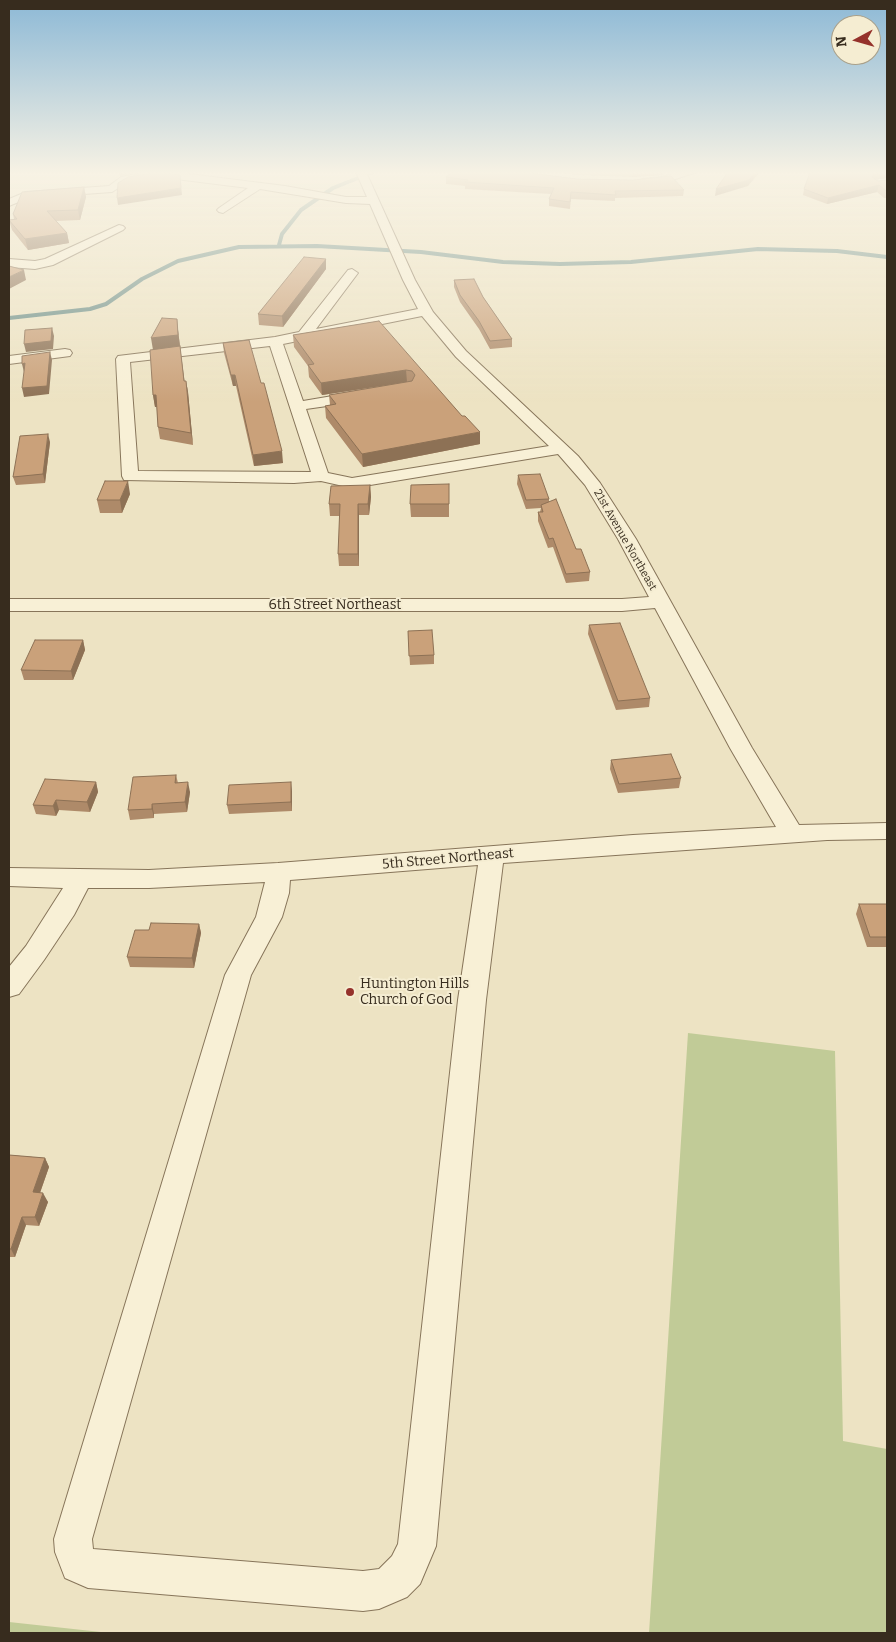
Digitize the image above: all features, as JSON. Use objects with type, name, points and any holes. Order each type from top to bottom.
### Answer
[{"type":"street","points":[[9,263],[35,264],[49,262],[77,249]]},
{"type":"street","name":"21st Avenue Northeast","points":[[395,249],[409,280],[426,311],[461,354],[561,449],[592,483],[614,517],[741,748],[792,834]]},
{"type":"street","points":[[304,335],[352,273]]},
{"type":"street","points":[[426,311],[275,341],[123,359],[130,476],[294,478],[321,476],[352,482],[561,449]]},
{"type":"street","points":[[275,341],[321,476]]},
{"type":"street","points":[[9,360],[64,354]]},
{"type":"street","points":[[297,406],[379,393]]},
{"type":"street","name":"6th Street Northeast","points":[[9,605],[622,605],[661,602]]},
{"type":"street","name":"5th Street Northeast","points":[[9,876],[149,879],[278,872],[633,844],[792,834],[887,831]]},
{"type":"street","points":[[278,872],[276,893],[269,917],[238,975],[73,1539],[74,1552],[79,1564],[88,1568],[364,1591],[379,1589],[393,1583],[406,1570],[418,1546],[472,1000],[492,856]]},
{"type":"street","points":[[9,986],[35,953],[65,908],[80,879]]},
{"type":"green space","points":[[688,1033],[835,1051],[843,1441],[887,1449],[887,1633],[649,1633]]},
{"type":"green space","points":[[9,1622],[110,1633],[9,1633]]},
{"type":"building","points":[[304,257],[326,259],[282,316],[258,314]]},
{"type":"building","points":[[9,266],[24,270],[9,277]]},
{"type":"building","points":[[474,279],[483,297],[512,339],[490,341],[479,321],[460,295],[454,280]]},
{"type":"building","points":[[162,318],[177,319],[178,335],[151,338]]},
{"type":"building","points":[[379,321],[462,416],[465,416],[480,432],[362,454],[325,406],[336,404],[329,395],[412,381],[415,375],[412,371],[406,370],[321,383],[308,365],[314,364],[293,335]]},
{"type":"building","points":[[52,328],[51,341],[24,344],[25,330]]},
{"type":"building","points":[[249,340],[261,383],[264,383],[282,451],[253,455],[235,375],[231,375],[223,343]]},
{"type":"building","points":[[180,346],[184,381],[186,381],[191,433],[158,427],[156,395],[153,395],[150,350]]},
{"type":"building","points":[[50,352],[47,386],[22,388],[25,363],[22,364],[22,356]]},
{"type":"building","points":[[48,434],[43,474],[13,477],[20,436]]},
{"type":"building","points":[[540,474],[549,499],[526,500],[518,475]]},
{"type":"building","points":[[105,481],[128,481],[120,500],[97,500]]},
{"type":"building","points":[[449,484],[449,504],[410,504],[411,485]]},
{"type":"building","points":[[370,485],[368,504],[358,504],[358,554],[338,554],[340,504],[329,504],[331,486]]},
{"type":"building","points":[[556,499],[576,549],[581,549],[590,572],[566,574],[553,538],[549,539],[538,512],[543,512],[541,505]]},
{"type":"building","points":[[620,623],[650,698],[618,701],[589,625]]},
{"type":"building","points":[[432,630],[434,655],[409,656],[408,631]]},
{"type":"building","points":[[35,640],[83,640],[71,671],[21,670]]},
{"type":"building","points":[[671,754],[681,778],[619,784],[611,760]]},
{"type":"building","points":[[176,775],[175,783],[188,782],[185,802],[152,804],[152,809],[128,810],[133,777]]},
{"type":"building","points":[[45,779],[96,782],[87,802],[56,800],[53,806],[33,805]]},
{"type":"building","points":[[291,782],[291,802],[227,805],[229,785]]},
{"type":"building","points":[[859,904],[887,904],[887,937],[870,937]]},
{"type":"building","points":[[151,923],[199,924],[192,958],[127,957],[135,930],[149,930]]},
{"type":"building","points":[[9,1155],[45,1158],[33,1192],[43,1193],[35,1217],[22,1217],[11,1249],[9,1249]]},
{"type":"waterway","points":[[9,318],[90,309],[106,304],[142,279],[178,261],[232,249]]},
{"type":"waterway","points":[[363,249],[421,252],[503,262],[560,264],[631,262],[758,249],[837,251],[887,257]]},
{"type":"place","name":"Huntington Hills Church of God","points":[[350,992]]}]
